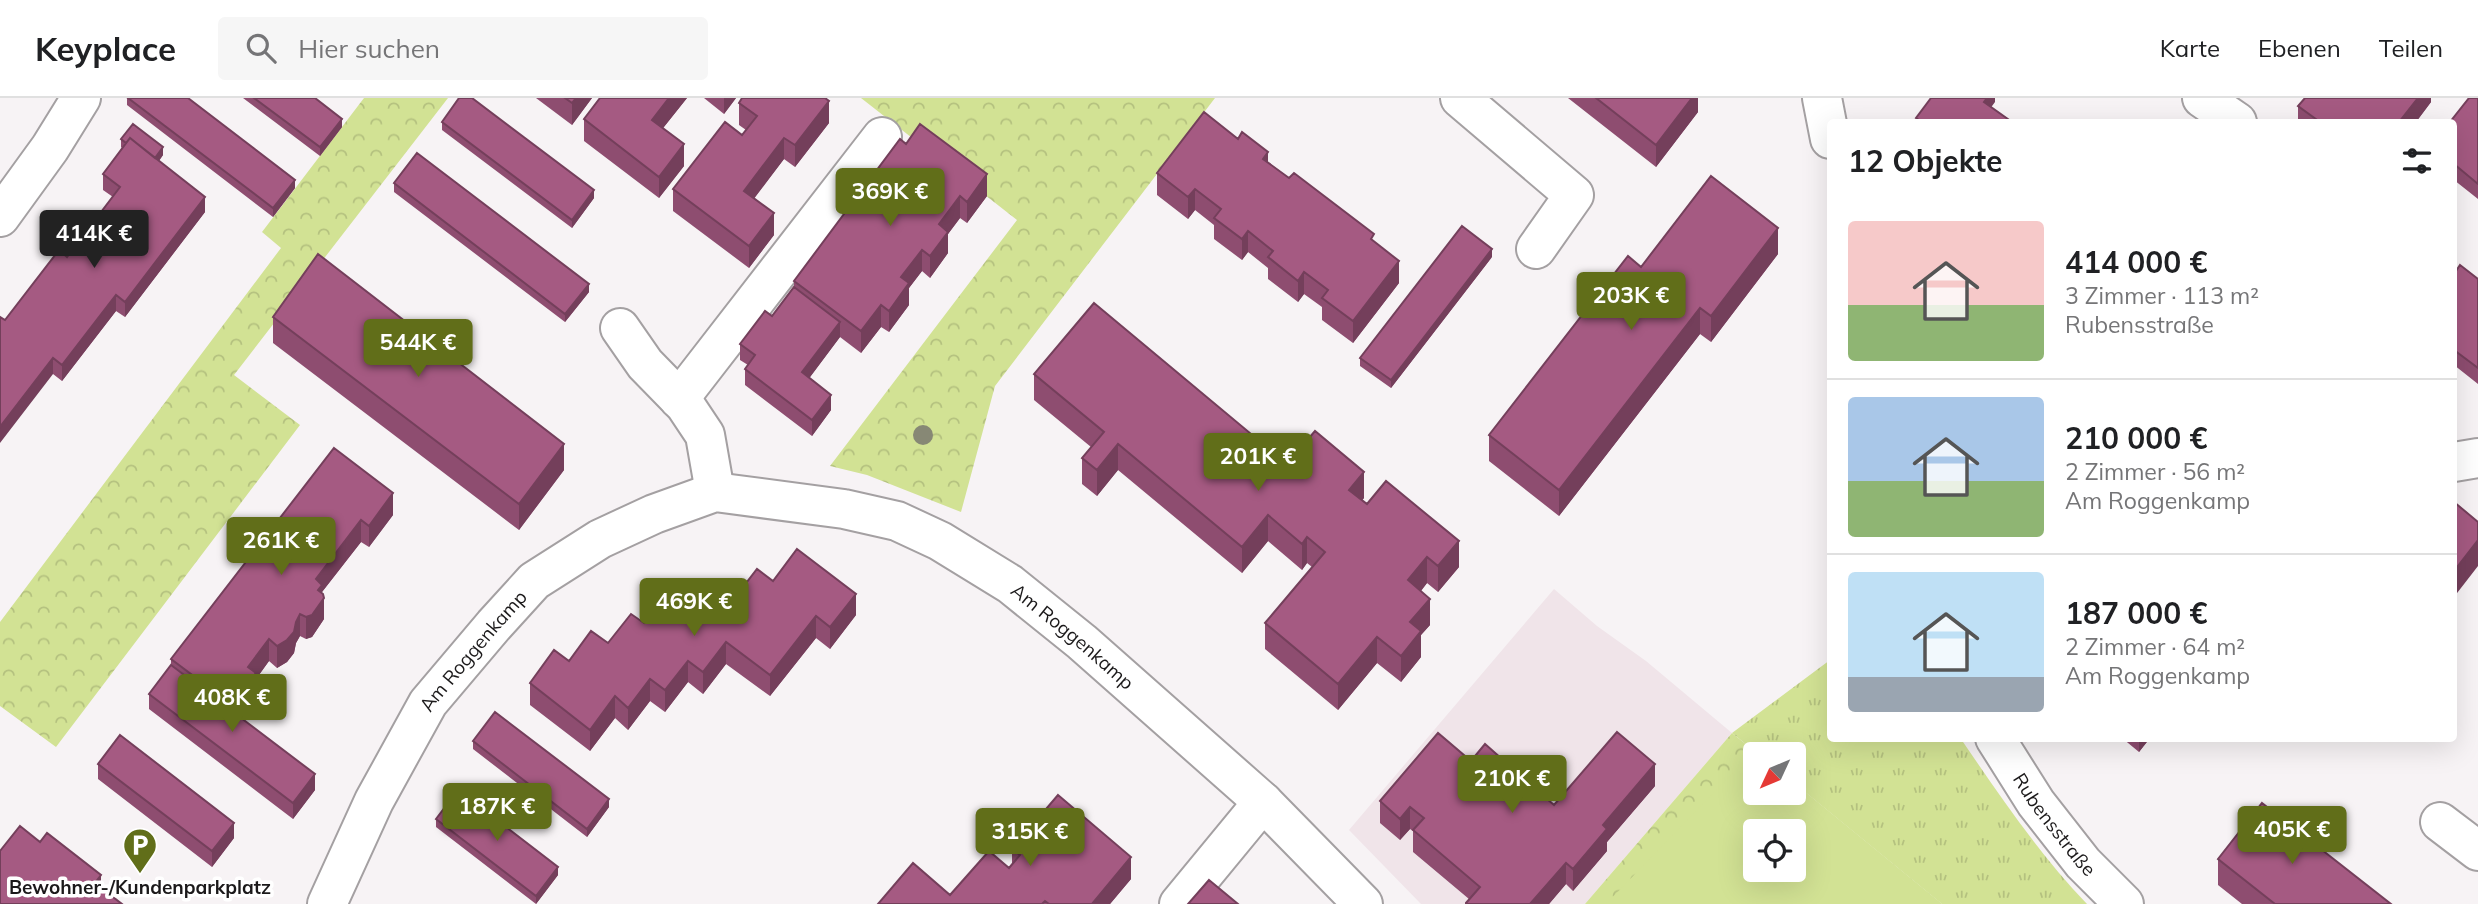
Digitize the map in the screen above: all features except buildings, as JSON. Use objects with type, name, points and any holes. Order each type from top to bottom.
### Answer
[{"type":"street","points":[[0,217],[50,148],[81,98]]},
{"type":"street","points":[[1460,98],[1574,195],[1535,249]]},
{"type":"street","points":[[1822,98],[1827,124]]},
{"type":"street","points":[[2202,98],[2233,119]]},
{"type":"street","points":[[679,399],[882,137]]},
{"type":"street","points":[[620,328],[645,364],[685,405],[705,436],[715,492]]},
{"type":"street","points":[[2457,462],[2478,458]]},
{"type":"street","name":"Am Roggenkamp","points":[[327,904],[374,801],[428,703],[534,581],[600,539],[654,514],[715,492],[844,509],[897,521],[940,541],[1010,584],[1082,642],[1264,802],[1363,904]]},
{"type":"street","name":"Rubensstraße","points":[[1997,742],[2036,803],[2083,863],[2124,904]]},
{"type":"street","points":[[1179,904],[1264,802]]},
{"type":"street","points":[[2440,822],[2478,851]]},
{"type":"shaded area","points":[[1554,589],[1732,733],[1585,904],[1421,904],[1349,830]]},
{"type":"green space","points":[[364,98],[448,98],[234,375],[300,425],[56,747],[0,706],[0,622],[281,248],[262,232]]},
{"type":"green space","points":[[861,98],[1215,98],[995,386],[961,512],[867,475],[830,466],[1017,220]]},
{"type":"green space","points":[[1827,662],[1827,742],[1963,742],[2036,845],[2087,904],[1942,904],[1806,793],[1806,742],[1743,742],[1732,733]]},
{"type":"green space","points":[[1732,733],[1743,742],[1743,805],[1806,805],[1806,793],[1942,904],[1585,904]]},
{"type":"green space","points":[[1743,762],[1743,805],[1806,805],[1806,793],[1942,904],[1606,904]]},
{"type":"place","name":"Bewohner-/Kundenparkplatz","points":[[140,875]]}]
